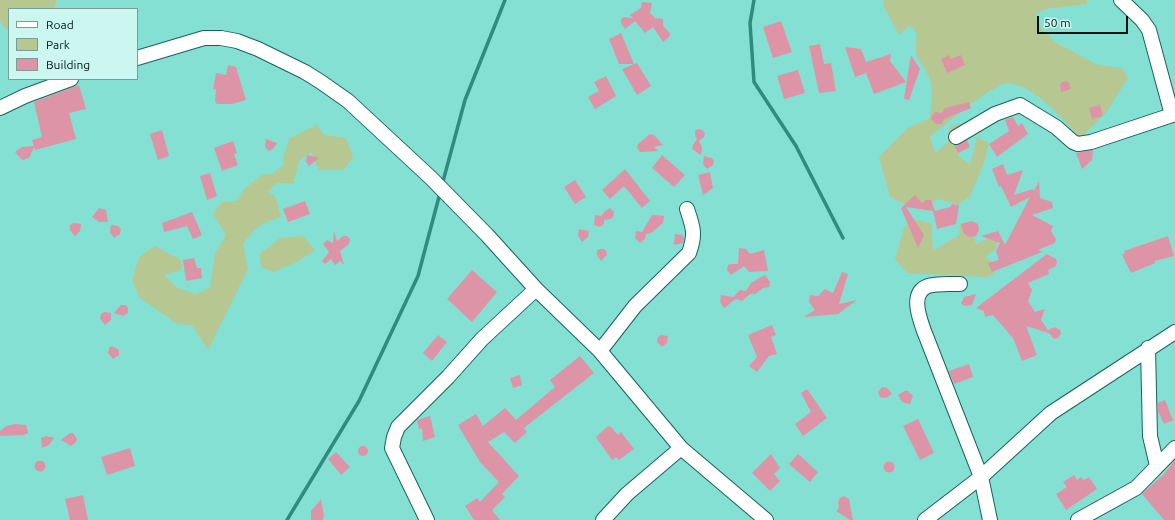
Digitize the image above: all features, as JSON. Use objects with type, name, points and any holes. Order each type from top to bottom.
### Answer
[{"type":"street","points":[[956,137],[995,114],[1020,105],[1056,127],[1073,142],[1078,144],[1091,142],[1174,114],[1149,30],[1121,0]]},
{"type":"street","points":[[138,58],[204,38],[221,38],[251,46],[305,72],[348,101],[431,178],[488,235],[536,289],[600,351],[681,448],[766,520]]},
{"type":"street","points":[[0,108],[25,96],[68,80]]},
{"type":"street","points":[[600,351],[635,306],[690,253],[694,230],[687,209]]},
{"type":"street","points":[[960,284],[928,286],[919,293],[917,308],[924,331],[981,477],[990,520]]},
{"type":"street","points":[[427,520],[392,448],[398,427],[448,377],[482,339],[536,289]]},
{"type":"street","points":[[925,520],[981,477],[1051,413],[1148,348],[1175,332]]},
{"type":"street","points":[[1148,348],[1150,436],[1157,466]]},
{"type":"street","points":[[603,520],[627,494],[681,448]]},
{"type":"street","points":[[1078,520],[1136,488],[1175,448]]},
{"type":"green space","points":[[0,0],[57,0],[54,8],[8,8],[8,30],[5,29],[0,21]]},
{"type":"green space","points":[[884,0],[1087,0],[1087,4],[1045,9],[1035,15],[1042,30],[1058,44],[1098,65],[1122,68],[1128,78],[1107,111],[1081,138],[1058,114],[1028,90],[1018,85],[1008,83],[992,90],[930,137],[935,153],[948,142],[949,127],[965,123],[966,136],[958,156],[970,164],[977,137],[989,143],[984,163],[970,196],[958,205],[939,199],[932,203],[920,206],[909,205],[890,197],[879,157],[908,128],[930,118],[932,97],[931,81],[918,58],[916,49],[917,34],[910,25],[899,35],[883,5]]},
{"type":"green space","points":[[317,125],[324,135],[346,138],[353,157],[344,170],[319,170],[311,152],[300,160],[293,183],[276,183],[268,192],[275,196],[281,217],[259,226],[251,233],[243,244],[248,269],[208,350],[192,325],[177,324],[139,297],[132,280],[139,257],[155,246],[181,260],[182,270],[164,275],[176,287],[195,294],[210,288],[215,253],[226,235],[213,214],[222,202],[237,201],[244,189],[262,175],[272,174],[284,165],[283,158],[290,138]]},
{"type":"green space","points":[[912,219],[931,223],[933,251],[959,235],[960,223],[970,224],[976,244],[997,234],[996,249],[985,257],[995,264],[993,275],[987,277],[907,273],[895,259],[904,228]]},
{"type":"green space","points":[[303,236],[315,250],[297,262],[273,272],[261,267],[260,254],[280,238]]},
{"type":"building","points":[[642,2],[652,3],[650,13],[655,18],[663,19],[663,26],[670,33],[669,37],[663,42],[653,27],[645,33],[635,21],[625,29],[621,23],[621,19],[624,17],[633,18],[630,15],[641,8]]},
{"type":"building","points":[[781,21],[792,52],[773,58],[763,27]]},
{"type":"building","points":[[621,33],[634,64],[619,64],[609,39]]},
{"type":"building","points":[[820,44],[824,64],[831,63],[836,91],[819,93],[809,46]]},
{"type":"building","points":[[845,47],[861,49],[866,62],[891,54],[890,61],[906,82],[874,94],[866,73],[855,77]]},
{"type":"building","points":[[911,55],[920,69],[909,100],[904,99]]},
{"type":"building","points":[[949,55],[951,59],[961,55],[965,65],[947,73],[941,59]]},
{"type":"building","points":[[637,63],[651,86],[637,95],[622,69]]},
{"type":"building","points":[[228,65],[236,67],[246,100],[232,104],[217,104],[215,101],[216,89],[213,90],[216,73],[226,75]]},
{"type":"building","points":[[798,70],[805,93],[784,99],[777,76]]},
{"type":"building","points":[[606,76],[616,96],[595,109],[588,97],[599,91],[594,82]]},
{"type":"building","points":[[1066,81],[1069,83],[1071,89],[1061,92],[1060,85],[1062,82]]},
{"type":"building","points":[[79,85],[86,109],[69,113],[76,139],[35,150],[34,147],[29,158],[23,160],[20,158],[15,152],[22,147],[34,146],[32,140],[42,137],[34,102]]},
{"type":"building","points":[[969,102],[971,108],[944,119],[942,124],[936,124],[931,119],[932,115],[936,112],[942,113],[945,108]]},
{"type":"building","points":[[1100,105],[1103,116],[1092,119],[1089,108]]},
{"type":"building","points":[[1013,117],[1018,126],[1022,123],[1028,134],[997,157],[989,144],[1009,131],[1005,120]]},
{"type":"building","points":[[698,129],[705,133],[704,137],[699,141],[702,147],[701,155],[692,149],[697,139],[695,136],[695,131]]},
{"type":"building","points":[[162,130],[169,156],[158,160],[150,134]]},
{"type":"building","points":[[650,134],[654,135],[663,145],[654,147],[658,151],[640,152],[637,148],[638,144]]},
{"type":"building","points":[[266,139],[277,143],[273,149],[269,151],[265,147]]},
{"type":"building","points":[[967,140],[970,147],[958,153],[954,145],[960,144]]},
{"type":"building","points":[[233,141],[237,153],[234,154],[238,165],[222,171],[214,148]]},
{"type":"building","points":[[1093,150],[1092,160],[1082,169],[1076,153]]},
{"type":"building","points":[[307,155],[319,158],[309,166],[306,162]]},
{"type":"building","points":[[662,155],[685,175],[674,187],[652,168]]},
{"type":"building","points":[[704,156],[714,160],[713,165],[707,169],[703,164]]},
{"type":"building","points":[[1003,164],[1007,175],[1023,170],[1014,195],[1033,189],[1034,191],[1039,181],[1040,198],[1052,202],[1053,208],[1032,215],[1053,226],[1051,231],[1056,239],[1055,243],[1038,250],[1042,252],[992,272],[988,263],[999,260],[996,251],[1000,243],[981,236],[998,231],[1005,245],[1030,197],[1011,207],[1001,186],[999,187],[992,169]]},
{"type":"building","points":[[625,169],[650,201],[642,208],[624,186],[610,199],[602,190]]},
{"type":"building","points":[[710,172],[713,188],[703,195],[698,175]]},
{"type":"building","points":[[210,173],[217,196],[207,200],[200,176]]},
{"type":"building","points":[[575,180],[586,197],[575,204],[564,187]]},
{"type":"building","points":[[915,195],[922,203],[926,200],[931,200],[935,211],[950,207],[952,204],[959,205],[956,224],[937,229],[933,211],[906,207],[924,235],[918,248],[901,208]]},
{"type":"building","points":[[305,201],[310,214],[288,222],[283,209]]},
{"type":"building","points":[[99,208],[106,210],[108,222],[99,222],[92,217]]},
{"type":"building","points":[[610,208],[614,212],[613,217],[604,220],[604,224],[600,227],[594,225],[595,215],[601,216]]},
{"type":"building","points":[[192,212],[202,235],[193,239],[187,226],[164,232],[162,223]]},
{"type":"building","points":[[652,215],[664,216],[663,223],[651,233],[646,234],[645,239],[640,243],[635,238],[636,231],[642,232]]},
{"type":"building","points":[[971,221],[978,224],[979,230],[976,236],[969,237],[964,234],[961,224]]},
{"type":"building","points":[[74,223],[81,224],[80,231],[75,236],[70,230],[70,225]]},
{"type":"building","points":[[111,225],[118,226],[121,229],[120,234],[114,238],[110,232]]},
{"type":"building","points":[[579,229],[589,231],[588,237],[582,242],[578,236]]},
{"type":"building","points":[[334,231],[337,241],[343,236],[347,236],[350,239],[349,244],[340,251],[344,265],[340,261],[335,265],[331,259],[325,264],[322,261],[329,252],[323,244],[327,240],[333,243]]},
{"type":"building","points":[[675,234],[682,235],[684,238],[683,243],[674,245]]},
{"type":"building","points":[[1168,236],[1174,256],[1155,261],[1155,263],[1131,273],[1122,255],[1125,253],[1124,251]]},
{"type":"building","points":[[739,248],[746,249],[750,254],[764,250],[768,271],[749,272],[744,266],[731,275],[727,270],[728,265],[738,264]]},
{"type":"building","points":[[604,249],[607,252],[606,256],[601,261],[597,255],[597,250]]},
{"type":"building","points":[[1047,254],[1056,259],[1056,266],[1048,270],[1049,274],[1028,283],[1032,290],[1028,301],[1035,312],[1045,309],[1041,320],[1048,330],[1055,327],[1060,330],[1061,334],[1058,338],[1054,339],[1049,333],[1026,326],[1037,355],[1022,361],[1013,338],[993,315],[985,317],[984,311],[976,308]]},
{"type":"building","points":[[194,258],[197,268],[201,268],[202,278],[186,281],[183,260]]},
{"type":"building","points":[[472,270],[497,292],[472,322],[447,299]]},
{"type":"building","points":[[842,272],[848,274],[839,304],[857,300],[838,314],[804,317],[815,310],[809,302],[810,295],[818,296],[825,289],[833,293]]},
{"type":"building","points":[[765,275],[770,282],[769,287],[763,288],[755,294],[750,294],[742,301],[736,299],[724,308],[720,302],[721,295],[733,297],[740,290],[746,291],[751,283]]},
{"type":"building","points":[[976,294],[972,305],[966,306],[961,304],[964,297]]},
{"type":"building","points":[[121,305],[126,305],[128,308],[128,313],[123,316],[114,313]]},
{"type":"building","points":[[104,312],[111,313],[111,320],[105,325],[100,319],[101,314]]},
{"type":"building","points":[[772,325],[776,335],[771,337],[777,354],[769,356],[757,372],[749,366],[757,357],[748,335]]},
{"type":"building","points":[[438,335],[447,342],[432,361],[423,353]]},
{"type":"building","points":[[661,335],[668,336],[667,343],[662,347],[657,342],[658,337]]},
{"type":"building","points":[[112,346],[119,350],[119,355],[113,359],[108,353],[109,348]]},
{"type":"building","points":[[580,356],[594,373],[524,428],[527,432],[515,443],[504,432],[488,442],[519,476],[502,494],[505,497],[492,510],[500,520],[474,520],[465,506],[477,498],[480,502],[499,482],[480,462],[458,425],[476,414],[483,426],[505,408],[516,420],[555,387],[550,380]]},
{"type":"building","points":[[969,364],[973,377],[954,384],[949,371]]},
{"type":"building","points":[[520,375],[522,385],[513,388],[510,378]]},
{"type":"building","points":[[882,387],[887,388],[892,394],[886,398],[880,397],[878,392]]},
{"type":"building","points":[[807,389],[827,418],[803,436],[795,424],[811,412],[801,393]]},
{"type":"building","points":[[908,391],[913,396],[910,404],[902,402],[898,395]]},
{"type":"building","points":[[1165,400],[1173,420],[1164,424],[1158,411],[1158,403]]},
{"type":"building","points":[[430,416],[435,437],[423,441],[422,428],[419,429],[417,420]]},
{"type":"building","points":[[918,419],[934,453],[920,460],[903,426]]},
{"type":"building","points":[[15,424],[26,425],[28,433],[24,435],[0,436],[0,431],[6,426]]},
{"type":"building","points":[[608,426],[611,427],[618,435],[621,432],[634,449],[619,460],[616,457],[612,460],[596,437]]},
{"type":"building","points":[[70,433],[73,433],[77,439],[71,446],[61,440]]},
{"type":"building","points":[[46,436],[54,438],[49,445],[42,448],[41,438]]},
{"type":"building","points":[[361,446],[365,446],[367,447],[367,455],[361,456],[358,453],[358,449]]},
{"type":"building","points":[[130,448],[135,466],[107,475],[101,457]]},
{"type":"building","points":[[336,452],[350,467],[341,475],[328,459]]},
{"type":"building","points":[[771,454],[780,468],[774,474],[780,481],[770,491],[752,473]]},
{"type":"building","points":[[798,454],[818,472],[810,482],[789,464]]},
{"type":"building","points":[[40,460],[44,462],[46,466],[44,470],[40,472],[36,470],[34,466],[36,462]]},
{"type":"building","points":[[1175,460],[1175,520],[1164,520],[1142,494],[1164,474]]},
{"type":"building","points":[[887,462],[891,462],[893,463],[893,471],[887,472],[884,469],[884,465]]},
{"type":"building","points":[[1074,475],[1077,480],[1081,477],[1084,480],[1089,477],[1097,489],[1066,510],[1056,494],[1067,487],[1063,482]]},
{"type":"building","points":[[83,495],[88,520],[70,520],[65,499]]},
{"type":"building","points":[[844,496],[849,499],[853,520],[850,520],[836,511],[839,508],[838,502],[840,498]]},
{"type":"building","points":[[321,499],[324,515],[323,520],[311,520],[311,511]]},
{"type":"waterway","points":[[442,185],[465,100],[505,0]]},
{"type":"waterway","points":[[754,0],[750,23],[754,82],[796,146],[843,238]]},
{"type":"waterway","points":[[287,520],[359,401],[418,276],[440,193]]}]
